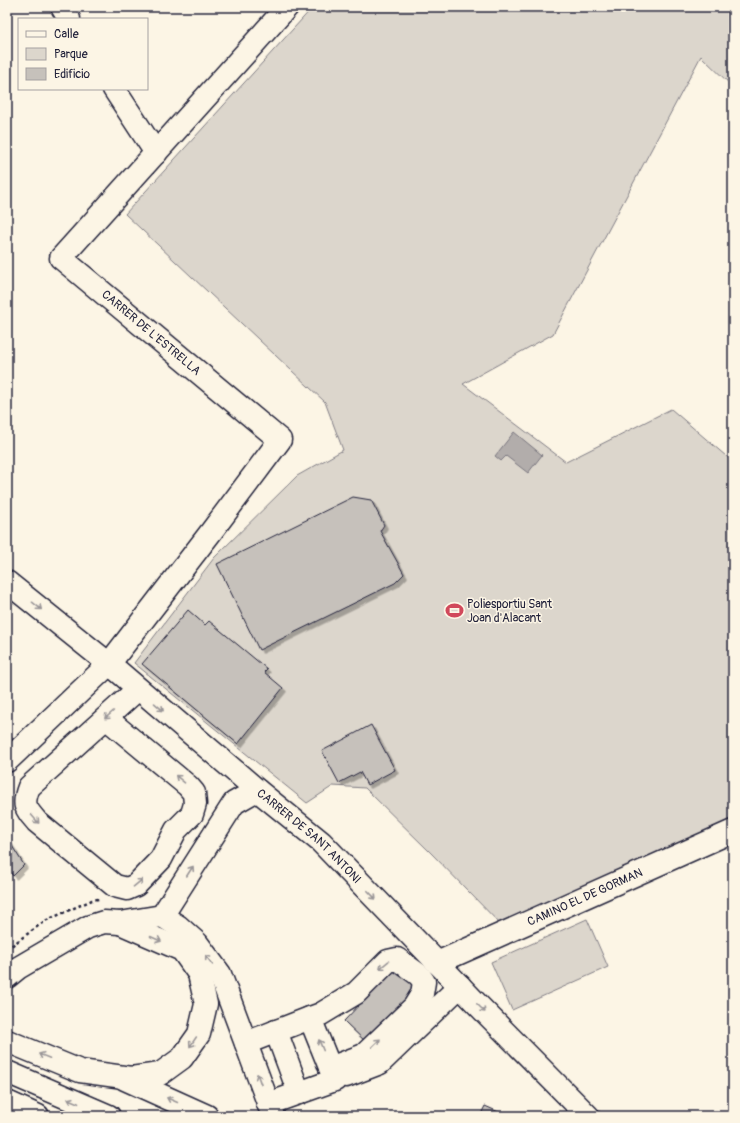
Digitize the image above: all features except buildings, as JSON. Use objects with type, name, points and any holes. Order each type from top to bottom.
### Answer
[{"type":"street","points":[[62,7],[68,18]]},
{"type":"street","name":"CARRER DE L'ESTRELLA","points":[[109,664],[280,440],[61,258],[283,9]]},
{"type":"street","points":[[115,90],[156,153]]},
{"type":"street","name":"CARRER DE SANT ANTONI","points":[[7,582],[138,688],[257,790],[321,842],[588,1116]]},
{"type":"street","points":[[7,761],[109,664]]},
{"type":"street","points":[[106,718],[188,786],[194,793],[195,804],[192,814],[176,830],[161,859],[136,885],[127,889],[115,886],[37,822],[26,809],[25,797],[29,786],[138,688]]},
{"type":"street","points":[[162,916],[234,803],[257,790]]},
{"type":"street","name":"CAMINO EL DE GORMAN","points":[[437,962],[733,831]]},
{"type":"street","points":[[7,977],[18,968],[88,927],[104,922],[120,923],[162,916],[178,926],[197,943],[220,974],[271,1110],[364,1055],[414,1007],[422,994],[424,982],[419,974],[397,960],[388,962],[356,993],[321,1014],[246,1043]]},
{"type":"street","points":[[7,1041],[80,1071],[131,1078],[160,1074],[182,1058],[199,1034],[206,1004],[200,974],[182,950],[120,923]]},
{"type":"street","points":[[333,1074],[380,1064],[460,986]]},
{"type":"street","points":[[310,1018],[333,1074]]},
{"type":"street","points":[[276,1032],[299,1093]]},
{"type":"street","points":[[7,1072],[109,1116]]},
{"type":"street","points":[[121,1077],[207,1116]]},
{"type":"street","points":[[7,1102],[38,1116]]},
{"type":"green space","points":[[313,7],[733,7],[733,87],[701,56],[553,334],[463,384],[566,462],[671,409],[733,462],[733,819],[506,930],[365,788],[333,786],[307,803],[134,663],[214,558],[297,476],[343,450],[325,402],[125,214]]},
{"type":"green space","points":[[587,919],[608,967],[512,1010],[491,962]]},
{"type":"shaded area","points":[[514,432],[542,455],[528,473],[506,456],[501,461],[495,456]]},
{"type":"place","name":"Poliesportiu Sant Joan d'Alacant","points":[[454,611]]}]
